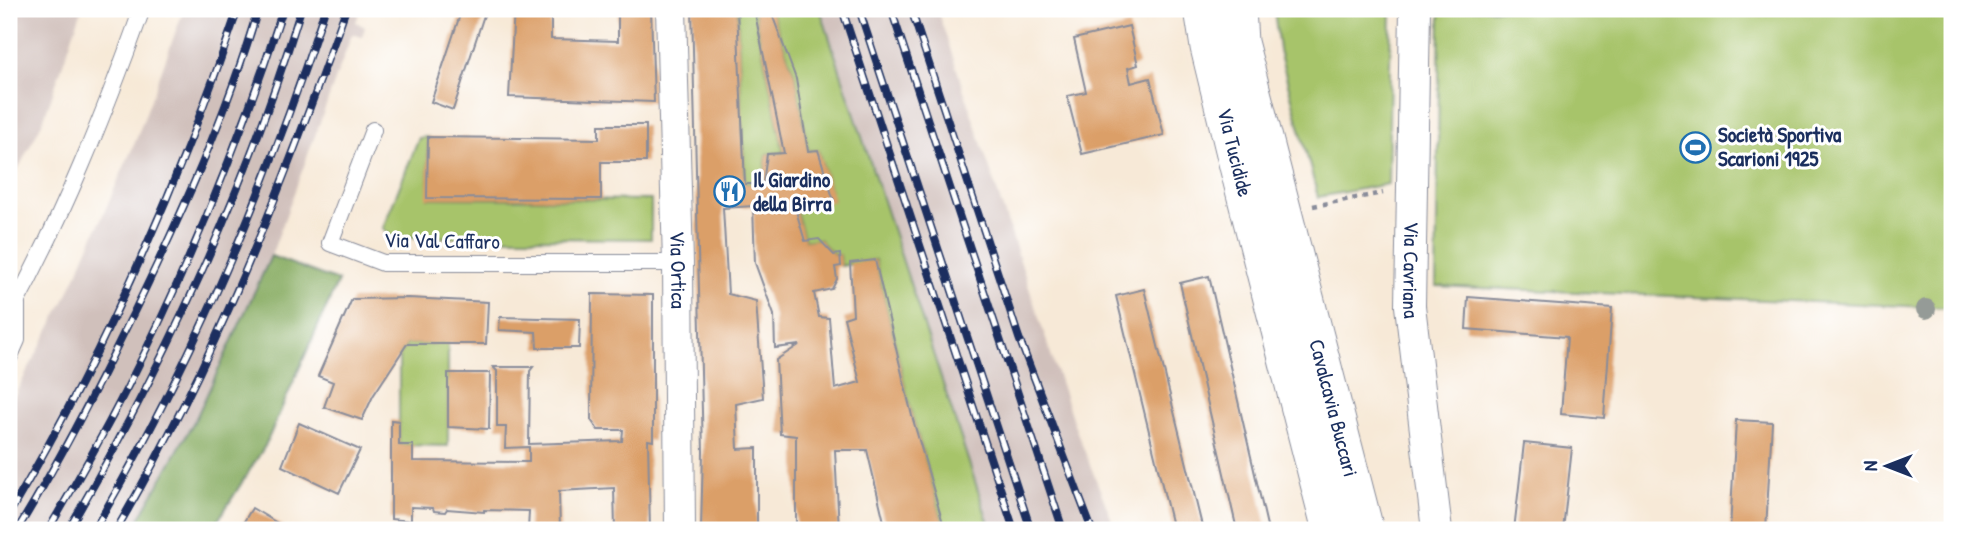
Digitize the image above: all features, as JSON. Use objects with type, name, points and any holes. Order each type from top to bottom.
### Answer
[{"type":"street","name":"Via Ortica","points":[[671,9],[678,262],[680,530]]},
{"type":"street","name":"Via Tucidide","points":[[1203,9],[1225,113],[1287,290]]},
{"type":"street","name":"Via Tucidide","points":[[1237,9],[1239,42],[1287,290]]},
{"type":"street","name":"Via Cavriana","points":[[1415,9],[1410,306],[1437,530]]},
{"type":"street","name":"Cavalcavia Buccari","points":[[1287,290],[1331,530]]},
{"type":"street","name":"Cavalcavia Buccari","points":[[1287,290],[1365,530]]},
{"type":"lane","points":[[9,358],[17,340],[13,309],[57,226],[103,117],[142,9]]},
{"type":"lane","name":"Via Val Caffaro","points":[[373,130],[330,243],[359,257],[383,263],[678,262]]},
{"type":"path","points":[[1312,206],[1392,191]]},
{"type":"shaded area","points":[[9,9],[82,9],[43,121],[9,187]]},
{"type":"shaded area","points":[[184,9],[361,9],[356,22],[365,27],[362,37],[352,34],[271,256],[197,416],[132,530],[9,530],[9,406],[69,292],[136,140]]},
{"type":"shaded area","points":[[820,9],[937,9],[1075,427],[1116,530],[991,530]]},
{"type":"green space","points":[[737,9],[754,9],[784,153],[767,154],[763,184],[745,184]]},
{"type":"green space","points":[[770,9],[820,9],[991,530],[945,530],[912,416],[875,260],[841,266],[840,255],[834,255],[819,239],[805,241],[796,211],[833,200],[818,150],[808,151],[796,79]]},
{"type":"green space","points":[[1274,9],[1391,9],[1388,184],[1318,197],[1279,50]]},
{"type":"green space","name":"Società Sportiva Scarioni 1925","points":[[1440,9],[1952,9],[1952,308],[1436,286]]},
{"type":"green space","points":[[428,137],[428,198],[651,200],[651,239],[391,237],[383,228],[419,138]]},
{"type":"green space","points":[[271,256],[338,281],[265,446],[212,530],[138,530],[134,528],[197,416]]},
{"type":"green space","points":[[407,344],[448,344],[448,446],[399,445],[399,356]]},
{"type":"building","points":[[462,9],[486,9],[453,110],[431,102]]},
{"type":"building","points":[[514,9],[651,9],[654,102],[509,97]],"holes":[[[551,11],[618,12],[618,41],[551,39]]]},
{"type":"building","points":[[692,9],[737,9],[745,184],[763,184],[767,154],[784,153],[754,9],[770,9],[796,79],[808,151],[818,150],[834,201],[796,211],[805,241],[819,239],[834,255],[840,254],[841,266],[835,267],[837,279],[832,289],[814,293],[819,317],[829,318],[835,389],[860,382],[844,318],[853,315],[850,263],[875,260],[912,416],[945,530],[886,530],[867,450],[835,450],[839,530],[796,530],[796,436],[780,434],[776,360],[799,345],[775,348],[774,315],[755,263],[753,206],[723,208],[728,294],[756,301],[763,398],[736,404],[738,449],[757,448],[757,530],[701,530],[703,452]]},
{"type":"building","points":[[1129,26],[1138,65],[1128,68],[1131,83],[1150,78],[1164,135],[1082,154],[1067,96],[1086,92],[1074,39]]},
{"type":"building","points":[[599,125],[646,125],[646,162],[601,162],[601,199],[427,198],[428,137],[599,139]]},
{"type":"building","points":[[1209,276],[1268,530],[1237,530],[1180,283]]},
{"type":"building","points":[[1144,289],[1203,530],[1173,530],[1116,296]]},
{"type":"building","points":[[592,294],[653,295],[653,441],[648,440],[650,530],[615,530],[614,488],[559,491],[560,530],[528,530],[529,511],[447,509],[445,512],[434,511],[433,508],[411,507],[411,521],[391,519],[391,420],[399,421],[399,445],[413,445],[413,461],[529,462],[529,447],[505,448],[506,427],[497,427],[497,371],[493,367],[533,367],[530,371],[529,444],[622,441],[623,430],[598,430],[591,420]]},
{"type":"building","points":[[1468,297],[1612,308],[1604,418],[1561,414],[1567,337],[1466,329]]},
{"type":"building","points":[[408,298],[488,302],[486,344],[407,344],[373,396],[362,420],[324,407],[333,382],[318,376],[352,299]]},
{"type":"building","points":[[500,317],[580,319],[579,348],[537,348],[536,332],[499,330]]},
{"type":"building","points":[[448,373],[490,373],[489,429],[448,427]]},
{"type":"building","points":[[1736,420],[1772,422],[1766,530],[1730,530]]},
{"type":"building","points":[[299,423],[360,450],[339,493],[282,466]]},
{"type":"building","points":[[1524,443],[1572,448],[1563,530],[1514,530]]},
{"type":"building","points":[[252,508],[289,530],[239,530]]},
{"type":"railway","points":[[9,514],[76,393],[137,268],[191,139],[238,9]]},
{"type":"railway","points":[[17,530],[78,424],[168,240],[217,126],[258,9]]},
{"type":"railway","points":[[48,530],[118,405],[180,276],[235,144],[283,9]]},
{"type":"railway","points":[[68,530],[137,405],[200,276],[254,144],[301,9]]},
{"type":"railway","points":[[94,530],[163,405],[224,276],[278,144],[325,9]]},
{"type":"railway","points":[[116,530],[184,405],[215,340],[271,209],[346,9]]},
{"type":"railway","points":[[842,9],[1014,530]]},
{"type":"railway","points":[[859,9],[1031,530]]},
{"type":"railway","points":[[891,9],[1063,530]]},
{"type":"railway","points":[[911,9],[1019,338],[1092,530]]},
{"type":"place","name":"Società Sportiva Scarioni 1925","points":[[1695,147]]},
{"type":"place","name":"Il Giardino della Birra","points":[[730,192]]}]
